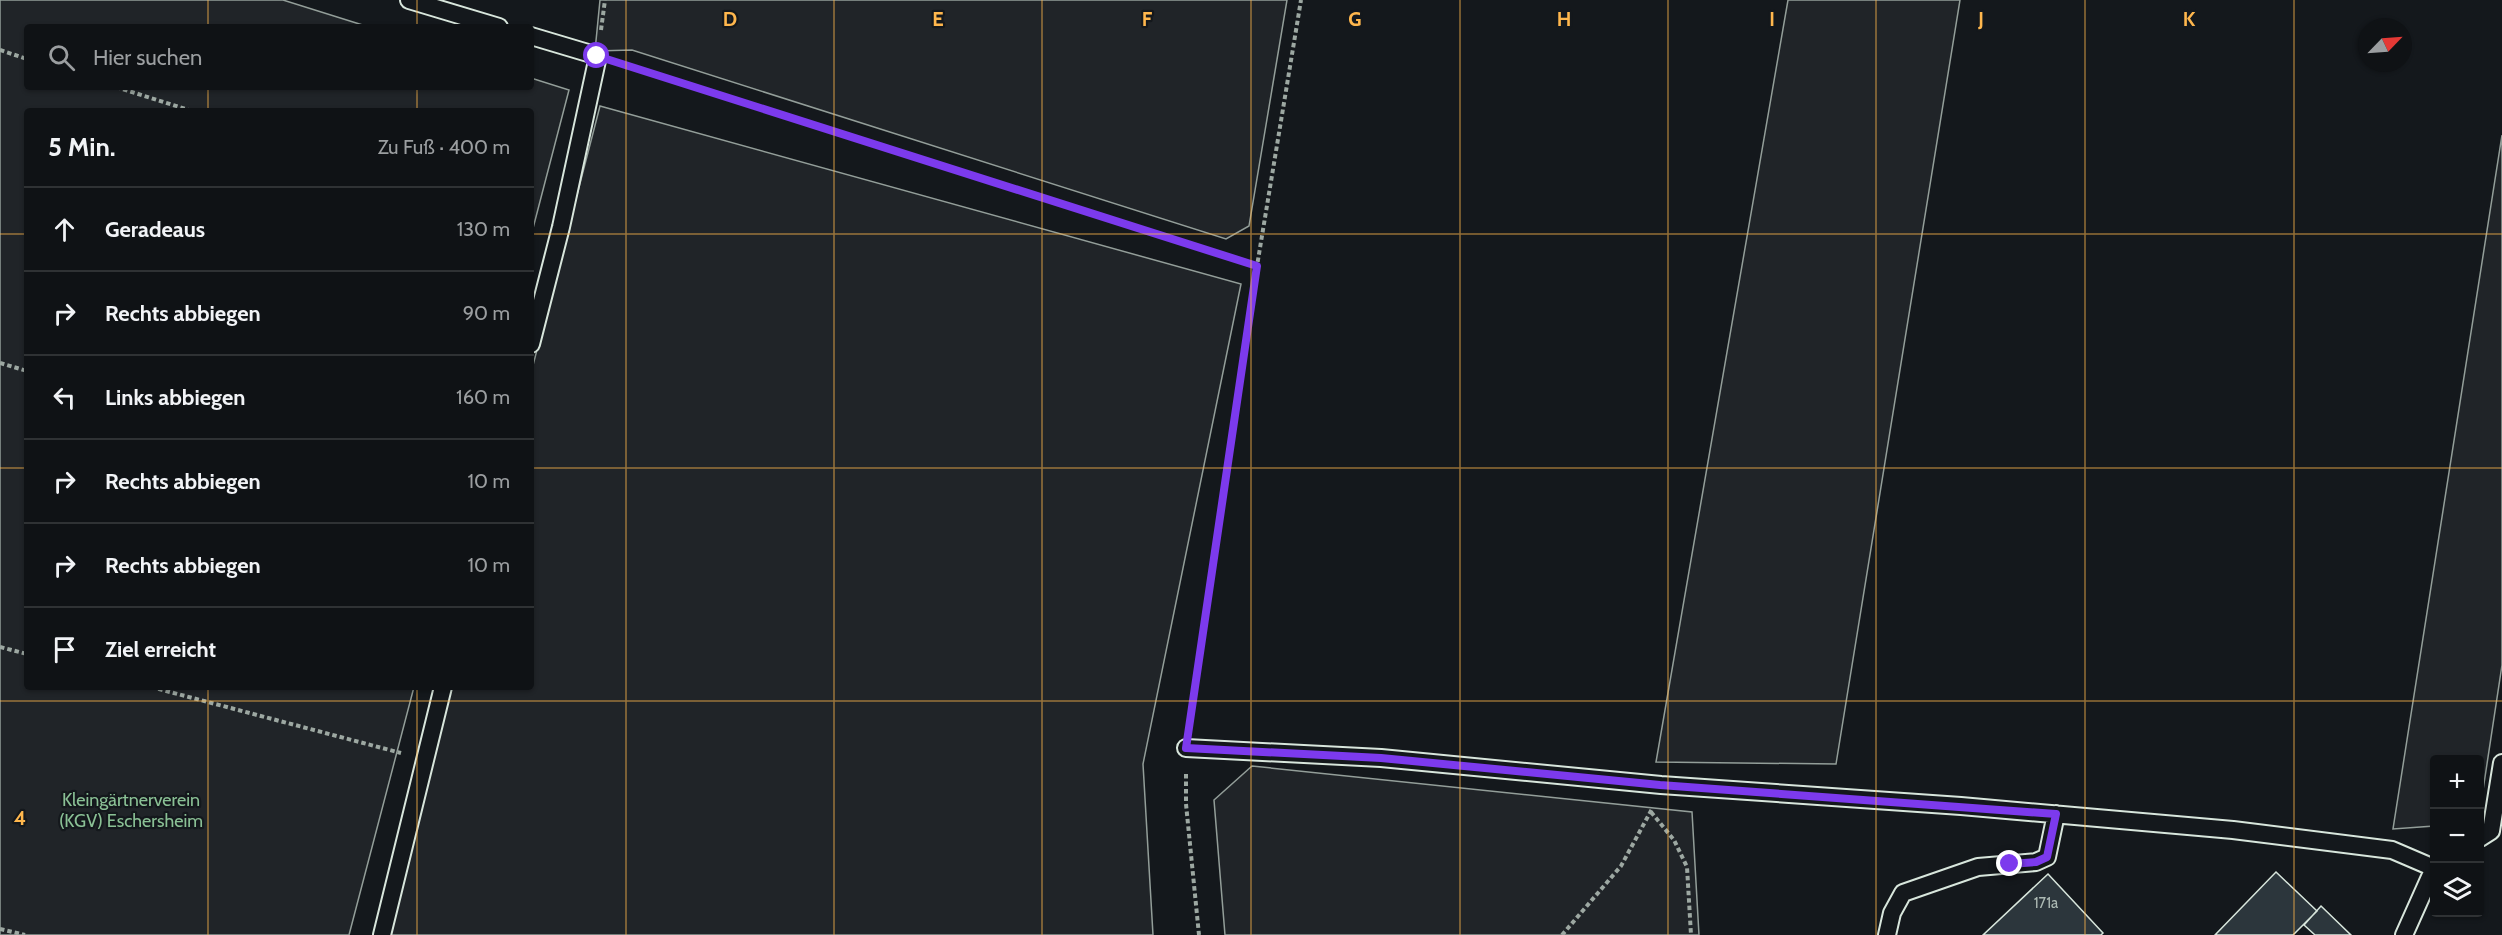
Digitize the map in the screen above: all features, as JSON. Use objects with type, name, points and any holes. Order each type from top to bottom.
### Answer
[{"type":"lane","points":[[409,0],[489,24]]},
{"type":"lane","points":[[534,37],[597,56],[561,227],[534,332]]},
{"type":"lane","points":[[382,935],[442,690]]},
{"type":"lane","points":[[1186,748],[1381,758],[1660,785],[2056,814],[2232,830],[2392,850],[2430,866]]},
{"type":"lane","points":[[2484,835],[2491,831],[2502,763]]},
{"type":"lane","points":[[1887,935],[1892,914],[1903,893],[1978,867],[2036,862],[2047,857],[2056,814]]},
{"type":"lane","points":[[2404,935],[2430,877]]},
{"type":"path","points":[[1199,935],[1186,804],[1186,748],[1257,266],[1301,0]]},
{"type":"path","points":[[0,51],[24,58]]},
{"type":"path","points":[[597,56],[1257,266]]},
{"type":"path","points":[[126,90],[182,108]]},
{"type":"path","points":[[0,363],[24,370]]},
{"type":"path","points":[[0,647],[24,653]]},
{"type":"path","points":[[162,690],[425,759]]},
{"type":"path","points":[[1562,935],[1621,866],[1651,812],[1660,785]]},
{"type":"path","points":[[1651,812],[1674,840],[1687,867],[1691,935]]},
{"type":"path","points":[[0,928],[25,935]]},
{"type":"green space","name":"Kleingärtnerverein (KGV) Eschersheim","points":[[0,0],[283,0],[359,24],[24,24],[24,90],[534,90],[534,79],[569,90],[534,224],[534,108],[24,108],[24,690],[413,690],[349,935],[0,935]]},
{"type":"green space","points":[[600,0],[1287,0],[1249,226],[1226,239],[632,50],[595,51]]},
{"type":"green space","points":[[1788,0],[1960,0],[1836,764],[1656,762]]},
{"type":"green space","points":[[600,106],[1241,284],[1143,764],[1153,935],[386,935],[449,690],[534,690],[534,361]]},
{"type":"green space","points":[[2502,135],[2502,665],[2484,784],[2484,755],[2430,755],[2430,826],[2393,829]]},
{"type":"green space","points":[[1252,766],[1692,812],[1699,935],[1225,935],[1214,800]]},
{"type":"building","points":[[2276,872],[2317,911],[2293,935],[2215,935]]},
{"type":"building","points":[[2048,874],[2103,933],[2101,935],[1983,935]]},
{"type":"building","points":[[2321,906],[2351,935],[2315,935],[2304,925]]},
{"type":"route","points":[[597,56],[1257,266],[1186,748],[1381,758],[1526,774],[2056,814],[2047,857],[2036,862],[2010,864]]}]
